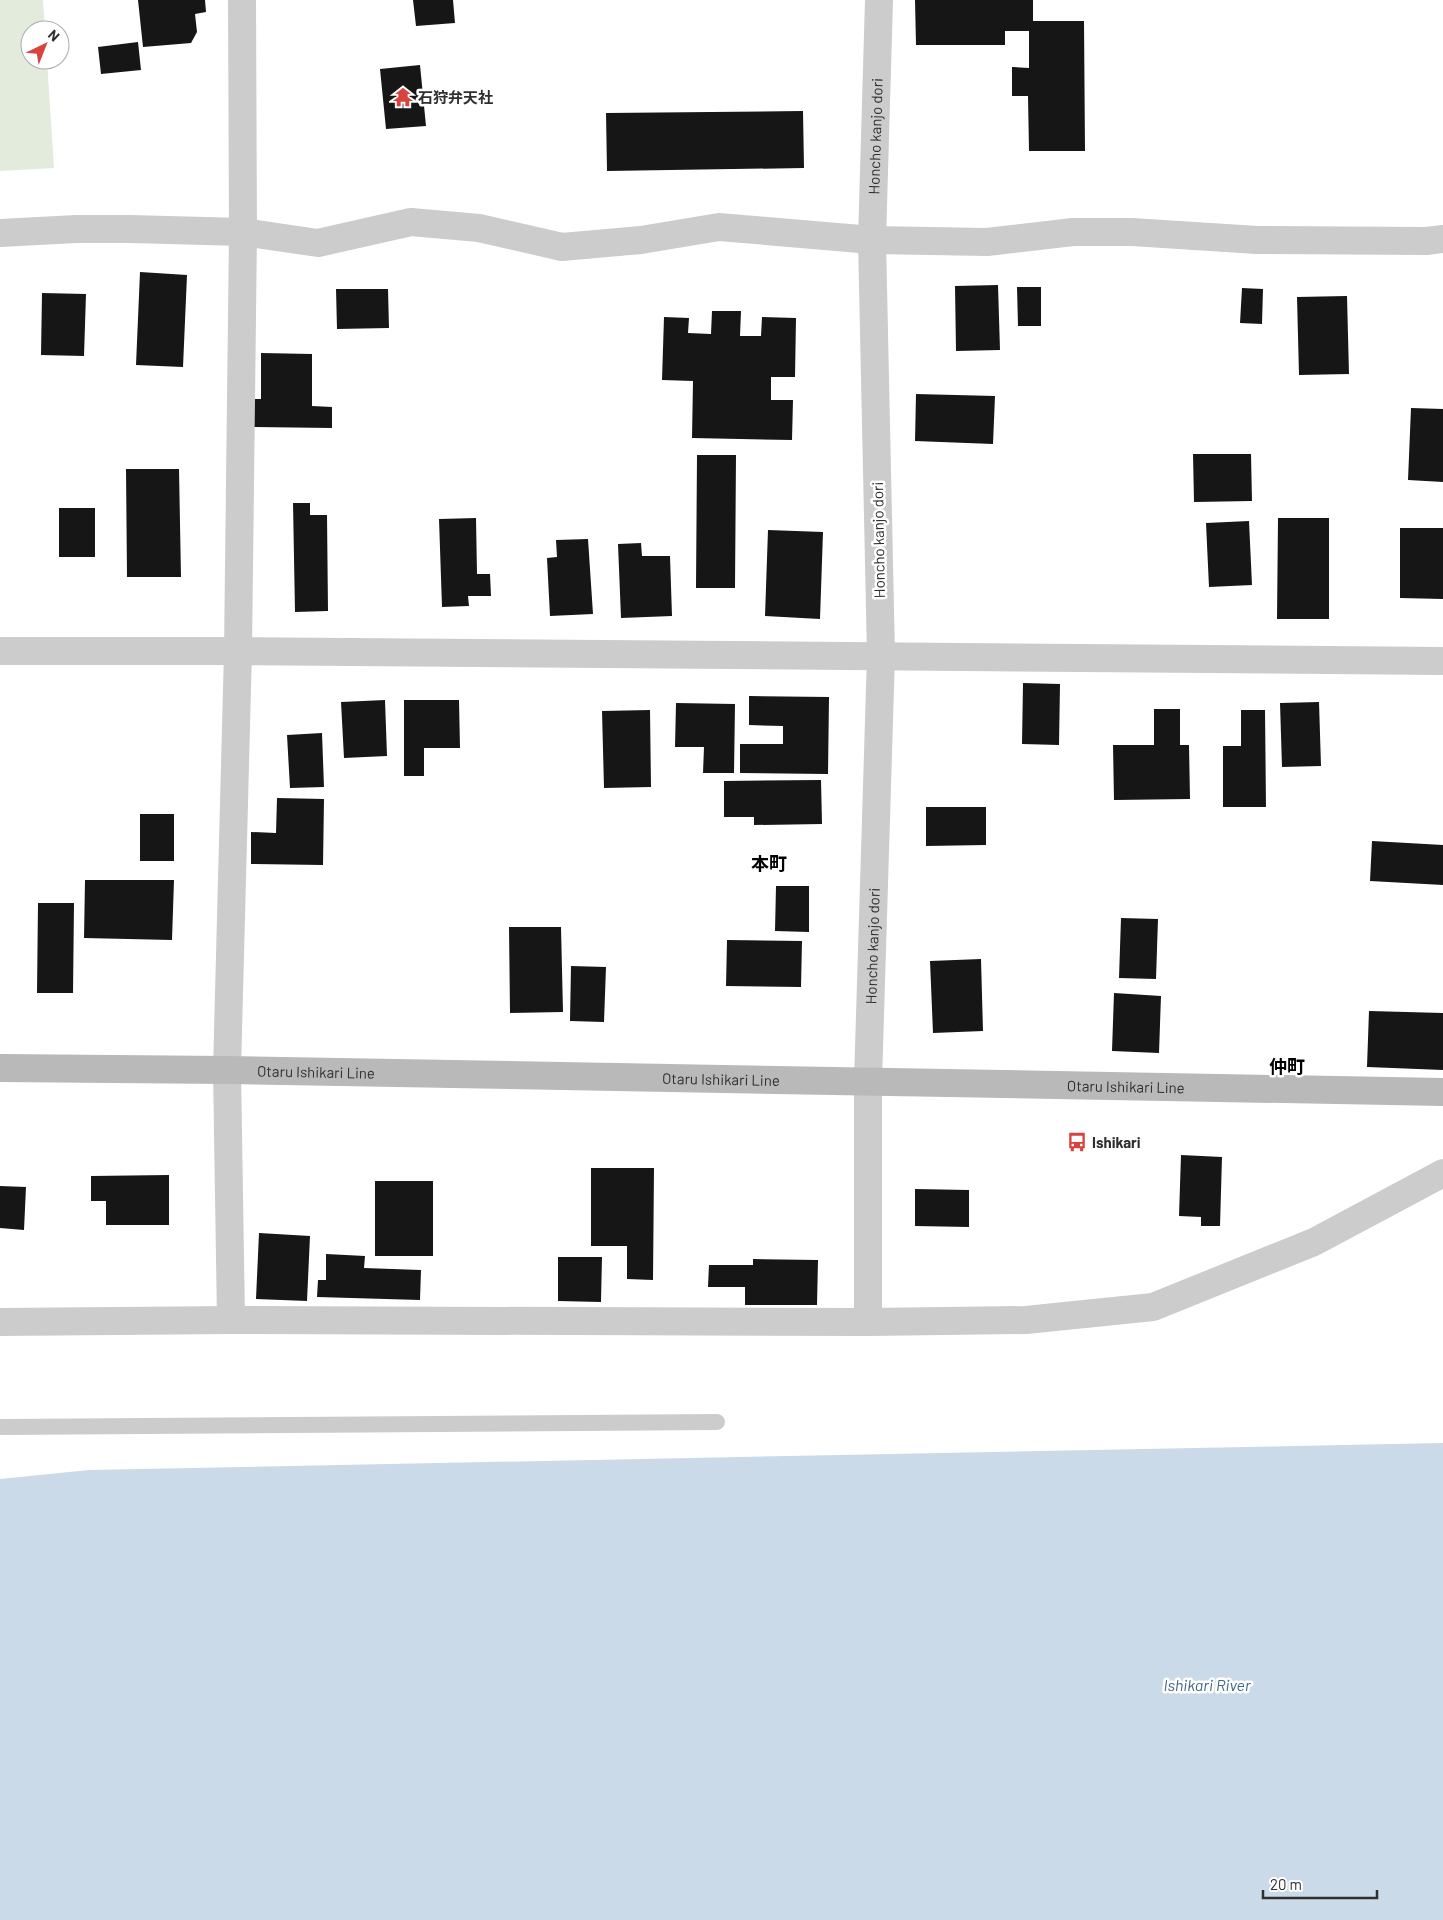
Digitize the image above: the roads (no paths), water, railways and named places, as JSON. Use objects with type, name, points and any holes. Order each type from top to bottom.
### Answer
[{"type":"main road","name":"Otaru Ishikari Line","points":[[0,1068],[227,1070],[1443,1092]]},
{"type":"street","points":[[231,1320],[227,1070],[238,651],[243,232],[242,0]]},
{"type":"street","name":"Honcho kanjo dori","points":[[868,1322],[868,1081],[881,656],[872,240],[879,0]]},
{"type":"street","points":[[0,233],[76,229],[243,232],[318,243],[411,222],[478,228],[562,247],[641,240],[718,227],[872,240],[987,242],[1073,232],[1132,232],[1257,240],[1443,240]]},
{"type":"street","points":[[0,651],[238,651],[1443,661]]},
{"type":"street","points":[[0,1322],[231,1320],[868,1322],[1026,1320],[1153,1307],[1314,1242],[1443,1173]]},
{"type":"lane","points":[[0,1427],[717,1422]]},
{"type":"water","name":"Ishikari River","points":[[1443,1443],[1443,1920],[0,1920],[0,1479],[89,1470]]},
{"type":"place","name":"石狩弁天社","points":[[403,97]]},
{"type":"place","name":"Ishikari","points":[[1077,1142]]},
{"type":"district","name":"本町","points":[[769,863]]},
{"type":"district","name":"仲町","points":[[1287,1066]]}]
